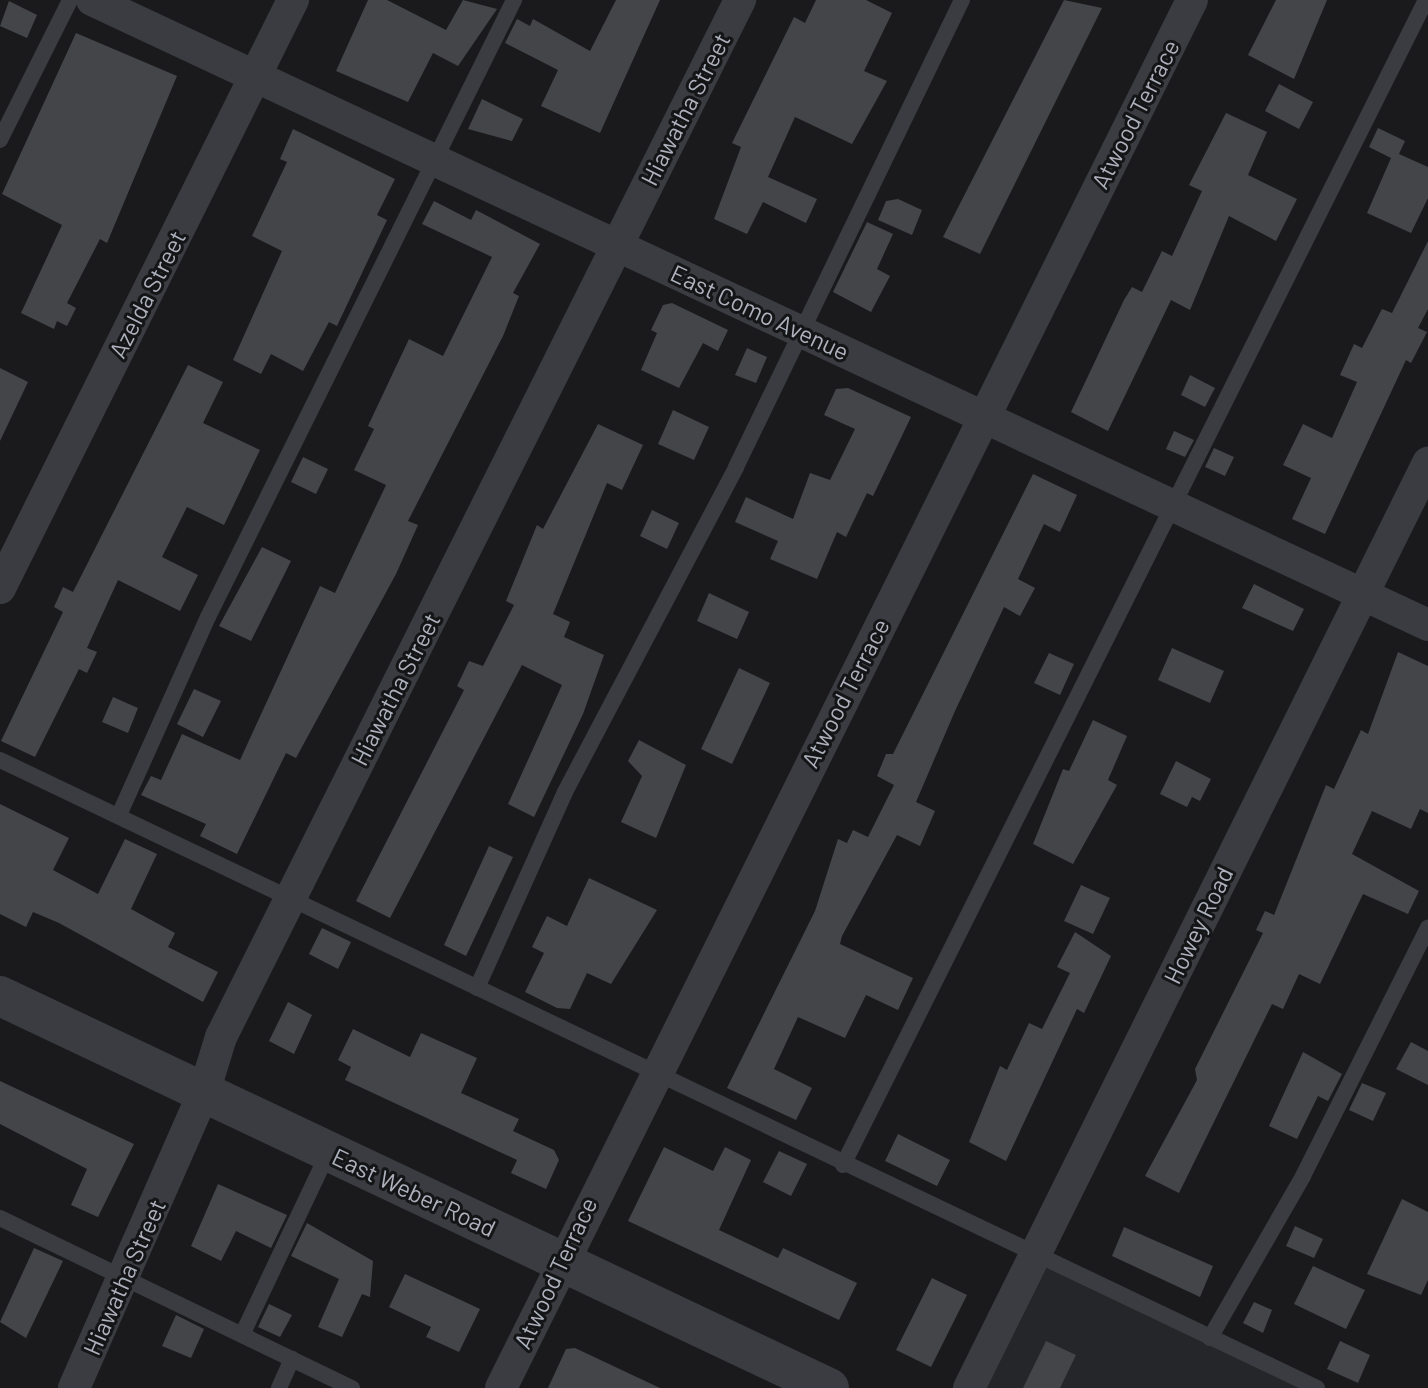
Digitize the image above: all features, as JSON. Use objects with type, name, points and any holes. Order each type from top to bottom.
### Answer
[{"type":"street","name":"East Como Avenue","points":[[92,0],[1428,625]]},
{"type":"street","name":"Azelda Street","points":[[0,588],[293,0]]},
{"type":"street","name":"Hiawatha Street","points":[[74,1388],[126,1276],[204,1092],[221,1037],[740,0]]},
{"type":"street","name":"Atwood Terrace","points":[[501,1388],[653,1074],[1192,0]]},
{"type":"street","name":"Howey Road","points":[[969,1388],[1428,463]]},
{"type":"street","name":"East Weber Road","points":[[0,996],[829,1388]]},
{"type":"lane","points":[[0,140],[70,0]]},
{"type":"lane","points":[[119,815],[514,0]]},
{"type":"lane","points":[[477,988],[565,792],[736,467],[799,330],[962,0]]},
{"type":"lane","points":[[843,1165],[1426,0]]},
{"type":"lane","points":[[0,760],[291,897],[843,1165],[1317,1388]]},
{"type":"lane","points":[[1210,1338],[1428,928]]},
{"type":"lane","points":[[242,1335],[329,1151]]},
{"type":"lane","points":[[0,1218],[126,1276],[352,1388]]},
{"type":"lane","points":[[279,1388],[292,1359]]},
{"type":"shaded area","points":[[1036,1251],[1325,1388],[971,1388]]},
{"type":"building","points":[[368,0],[387,0],[446,30],[463,0],[497,9],[458,66],[433,53],[408,102],[336,71]]},
{"type":"building","points":[[616,0],[660,0],[600,133],[541,106],[558,70],[505,43],[517,19],[530,26],[533,19],[590,51]]},
{"type":"building","points":[[816,0],[866,0],[892,13],[864,71],[887,81],[852,144],[795,117],[768,177],[817,199],[806,223],[763,202],[747,234],[714,219],[741,147],[732,143],[794,17],[805,23]]},
{"type":"building","points":[[1064,0],[1102,8],[980,254],[943,237]]},
{"type":"building","points":[[1276,0],[1327,0],[1294,79],[1248,55]]},
{"type":"building","points":[[9,1],[37,15],[27,38],[0,26]]},
{"type":"building","points":[[76,33],[177,76],[107,243],[100,239],[67,303],[76,308],[67,326],[57,321],[54,329],[21,313],[62,225],[2,194]]},
{"type":"building","points":[[1279,84],[1313,102],[1299,129],[1265,111]]},
{"type":"building","points":[[482,99],[523,119],[512,141],[468,129]]},
{"type":"building","points":[[1226,113],[1267,132],[1248,175],[1297,199],[1276,241],[1229,216],[1190,310],[1171,300],[1108,431],[1071,412],[1132,287],[1142,292],[1162,251],[1172,256],[1202,191],[1189,185]]},
{"type":"building","points":[[1378,128],[1405,141],[1399,154],[1428,167],[1428,198],[1411,233],[1367,213],[1391,158],[1369,147]]},
{"type":"building","points":[[293,129],[395,179],[377,215],[387,220],[337,326],[329,322],[303,371],[271,354],[261,374],[233,360],[282,251],[252,236],[287,162],[280,159]]},
{"type":"building","points":[[898,199],[922,210],[912,235],[878,220],[886,201]]},
{"type":"building","points":[[434,201],[471,220],[476,210],[540,244],[513,293],[519,296],[503,336],[408,521],[418,525],[396,574],[296,758],[286,753],[237,854],[200,836],[206,824],[141,795],[151,776],[161,780],[182,734],[240,760],[320,586],[335,593],[386,485],[354,470],[374,429],[368,426],[409,339],[443,356],[492,257],[422,224]]},
{"type":"building","points":[[867,222],[893,234],[877,269],[890,276],[871,312],[833,292]]},
{"type":"building","points":[[1428,241],[1428,309],[1418,328],[1427,332],[1411,363],[1406,360],[1325,534],[1292,519],[1311,478],[1283,465],[1303,424],[1332,438],[1357,382],[1340,375],[1354,344],[1362,348],[1382,309],[1392,313]]},
{"type":"building","points":[[672,303],[728,330],[718,351],[703,343],[679,388],[641,370],[657,333],[651,330],[663,305]]},
{"type":"building","points":[[747,348],[767,357],[756,383],[735,375]]},
{"type":"building","points":[[188,365],[223,382],[203,423],[260,450],[224,525],[187,507],[162,557],[198,575],[180,611],[118,580],[87,648],[97,652],[87,673],[79,669],[35,757],[1,741],[63,612],[54,607],[63,587],[73,592]]},
{"type":"building","points":[[0,368],[28,382],[0,441]]},
{"type":"building","points":[[1190,375],[1215,388],[1205,407],[1181,395]]},
{"type":"building","points":[[848,388],[911,417],[873,496],[867,493],[846,537],[837,532],[817,579],[770,559],[778,541],[735,522],[746,497],[793,519],[810,473],[830,480],[855,429],[824,415],[836,389]]},
{"type":"building","points":[[673,410],[709,427],[694,460],[658,444]]},
{"type":"building","points":[[598,424],[643,445],[622,490],[607,483],[553,614],[570,622],[564,637],[604,655],[583,714],[534,817],[508,804],[562,685],[522,665],[390,918],[356,901],[464,690],[457,686],[469,661],[483,666],[514,605],[506,601],[537,525],[543,529]]},
{"type":"building","points":[[1174,431],[1194,440],[1185,457],[1166,449]]},
{"type":"building","points":[[1214,448],[1234,457],[1225,476],[1205,467]]},
{"type":"building","points":[[303,457],[328,469],[316,494],[291,482]]},
{"type":"building","points":[[1033,474],[1077,495],[1060,532],[1044,524],[1018,579],[1035,588],[1020,616],[1004,607],[955,711],[916,802],[935,811],[920,846],[897,835],[840,944],[913,978],[898,1010],[866,995],[845,1038],[798,1017],[774,1069],[812,1088],[796,1120],[727,1088],[815,911],[838,839],[847,843],[853,830],[868,837],[894,785],[877,776],[886,754],[893,754]]},
{"type":"building","points":[[652,510],[679,523],[667,549],[640,536]]},
{"type":"building","points":[[262,547],[291,561],[251,641],[219,626]]},
{"type":"building","points":[[1254,584],[1304,609],[1293,631],[1242,608]]},
{"type":"building","points":[[709,593],[749,612],[737,639],[697,621]]},
{"type":"building","points":[[1172,648],[1224,671],[1210,703],[1158,680]]},
{"type":"building","points":[[1398,652],[1428,666],[1428,813],[1420,809],[1411,829],[1372,811],[1352,854],[1419,891],[1408,914],[1363,894],[1320,984],[1299,974],[1283,1009],[1272,1004],[1179,1193],[1145,1176],[1197,1080],[1195,1069],[1263,933],[1256,930],[1265,911],[1274,915],[1326,785],[1334,789],[1361,730],[1368,734]]},
{"type":"building","points":[[1049,653],[1074,664],[1060,695],[1034,683]]},
{"type":"building","points":[[739,668],[770,683],[732,764],[701,749]]},
{"type":"building","points":[[194,689],[221,701],[203,737],[177,724]]},
{"type":"building","points":[[113,697],[138,708],[128,733],[102,722]]},
{"type":"building","points":[[1093,720],[1127,736],[1108,780],[1117,785],[1073,864],[1033,844],[1063,769],[1069,771]]},
{"type":"building","points":[[639,740],[686,765],[656,838],[621,822],[642,776],[628,761]]},
{"type":"building","points":[[1176,761],[1211,779],[1200,801],[1192,797],[1187,807],[1160,794]]},
{"type":"building","points":[[0,804],[69,838],[53,870],[98,894],[125,839],[157,854],[131,909],[175,933],[168,947],[218,972],[203,1002],[59,923],[33,912],[26,927],[0,914]]},
{"type":"building","points":[[489,846],[513,857],[466,956],[444,945]]},
{"type":"building","points":[[589,878],[657,910],[611,984],[587,973],[570,1009],[557,1008],[525,992],[544,953],[532,947],[547,916],[567,926]]},
{"type":"building","points":[[1081,885],[1110,898],[1093,934],[1064,921]]},
{"type":"building","points":[[322,928],[351,942],[338,969],[309,954]]},
{"type":"building","points":[[1075,932],[1111,956],[1084,1013],[1077,1009],[1006,1161],[969,1142],[1000,1066],[1007,1070],[1029,1023],[1042,1029],[1070,973],[1057,967]]},
{"type":"building","points":[[288,1002],[312,1015],[294,1054],[269,1041]]},
{"type":"building","points":[[353,1029],[410,1057],[421,1033],[477,1058],[461,1093],[519,1119],[513,1131],[554,1150],[559,1160],[546,1189],[511,1173],[517,1160],[345,1080],[351,1067],[338,1060]]},
{"type":"building","points":[[1411,1042],[1428,1051],[1428,1085],[1396,1069]]},
{"type":"building","points":[[1303,1052],[1342,1074],[1328,1101],[1318,1096],[1297,1139],[1269,1126]]},
{"type":"building","points":[[0,1081],[134,1144],[98,1217],[71,1205],[87,1169],[0,1124]]},
{"type":"building","points":[[1362,1083],[1386,1093],[1373,1121],[1349,1110]]},
{"type":"building","points":[[898,1134],[950,1160],[937,1186],[885,1161]]},
{"type":"building","points":[[664,1147],[713,1171],[725,1147],[751,1160],[719,1230],[778,1258],[783,1248],[857,1283],[839,1320],[628,1221]]},
{"type":"building","points":[[779,1151],[807,1164],[791,1196],[763,1182]]},
{"type":"building","points":[[218,1184],[287,1215],[271,1248],[236,1231],[221,1261],[191,1246]]},
{"type":"building","points":[[1402,1199],[1428,1212],[1428,1280],[1421,1295],[1367,1274]]},
{"type":"building","points":[[307,1223],[373,1261],[370,1297],[362,1294],[342,1337],[318,1327],[339,1279],[291,1256]]},
{"type":"building","points":[[1295,1226],[1323,1239],[1314,1258],[1286,1246]]},
{"type":"building","points":[[1124,1227],[1213,1266],[1200,1297],[1112,1256]]},
{"type":"building","points":[[34,1248],[63,1261],[26,1338],[0,1322]]},
{"type":"building","points":[[1313,1266],[1365,1290],[1346,1329],[1294,1304]]},
{"type":"building","points":[[405,1274],[480,1309],[459,1352],[426,1337],[431,1327],[389,1307]]},
{"type":"building","points":[[932,1278],[967,1295],[931,1367],[896,1350]]},
{"type":"building","points":[[1254,1302],[1272,1310],[1263,1333],[1243,1323]]},
{"type":"building","points":[[269,1304],[292,1315],[280,1337],[258,1327]]},
{"type":"building","points":[[176,1315],[204,1329],[191,1358],[162,1346]]},
{"type":"building","points":[[1046,1341],[1076,1355],[1060,1388],[1023,1388]]},
{"type":"building","points":[[1340,1341],[1370,1355],[1358,1383],[1327,1369]]},
{"type":"building","points":[[575,1348],[660,1388],[548,1388],[566,1349]]}]
